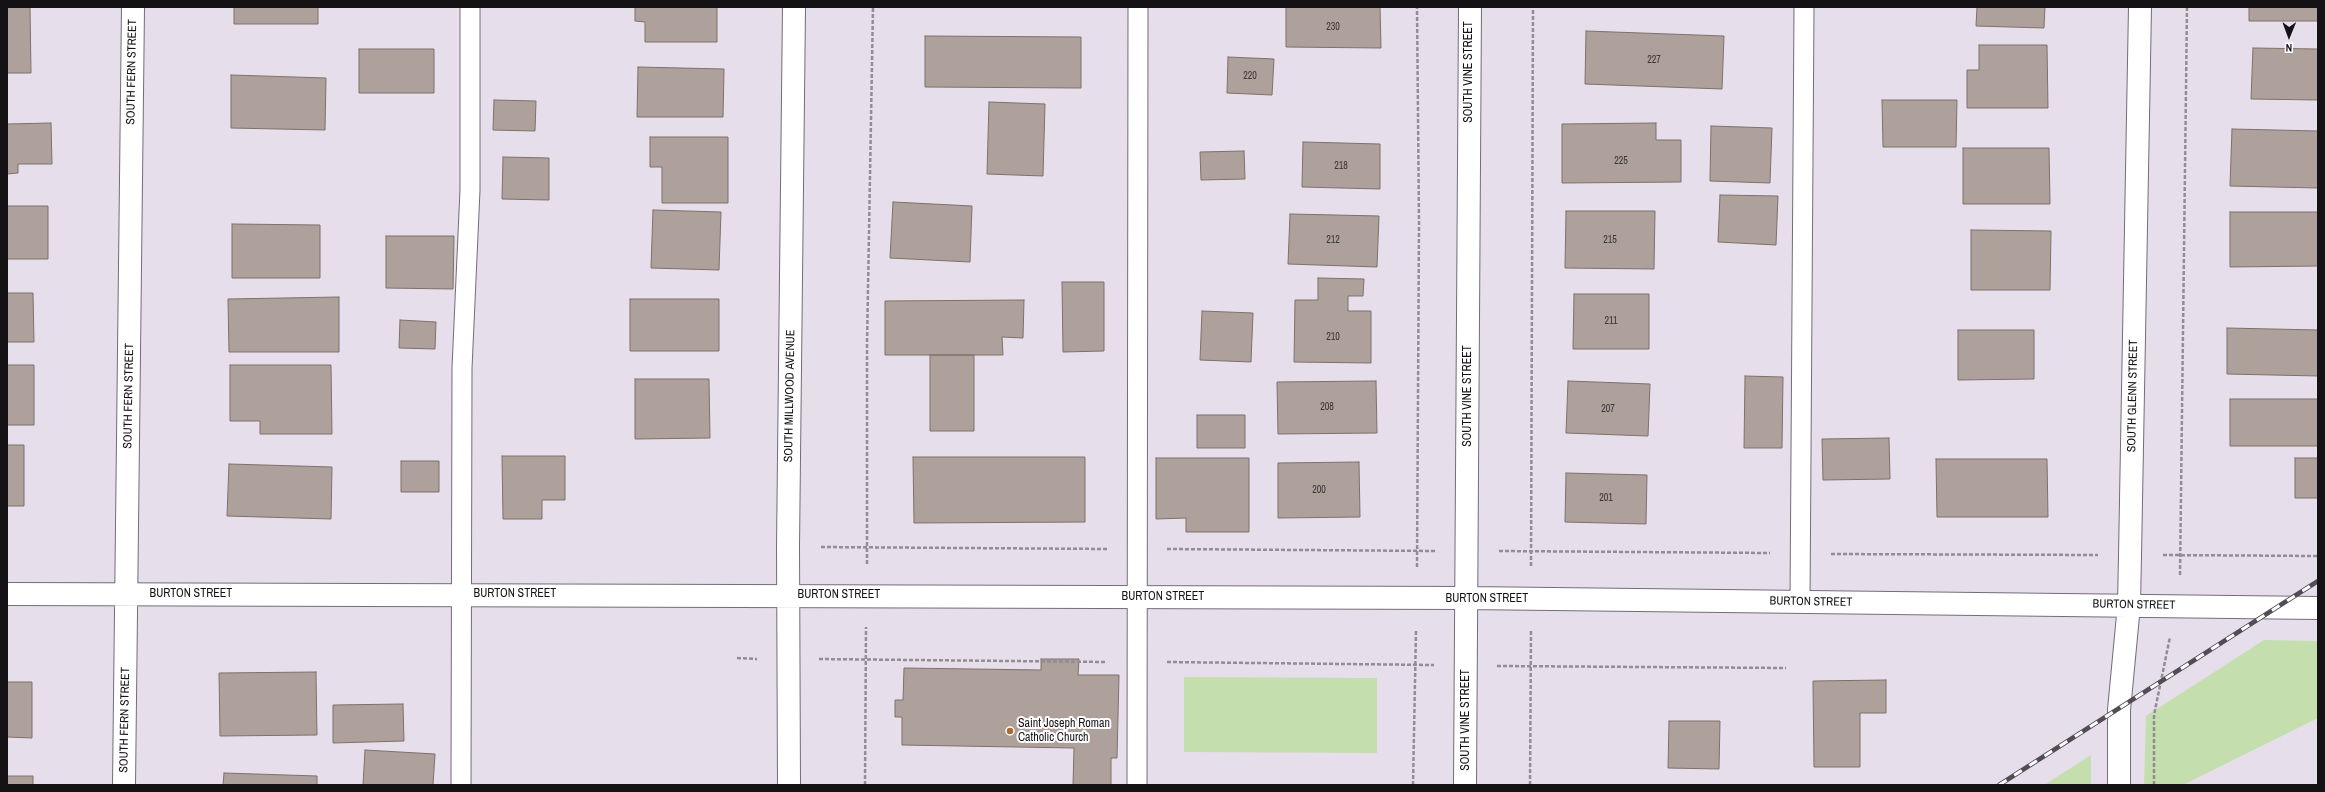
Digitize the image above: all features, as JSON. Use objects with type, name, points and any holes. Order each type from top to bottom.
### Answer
[{"type":"street","name":"SOUTH FERN STREET","points":[[124,785],[133,7]]},
{"type":"street","name":"SOUTH MILLWOOD AVENUE","points":[[789,785],[788,547],[794,7]]},
{"type":"street","name":"SOUTH VINE STREET","points":[[1465,785],[1470,7]]},
{"type":"street","name":"SOUTH GLENN STREET","points":[[2119,785],[2120,710],[2129,605],[2140,7]]},
{"type":"street","name":"BURTON STREET","points":[[7,594],[866,595],[1467,598],[2318,608]]},
{"type":"lane","points":[[461,785],[462,368],[470,190],[470,7]]},
{"type":"lane","points":[[1137,785],[1138,7]]},
{"type":"lane","points":[[1800,602],[1804,7]]},
{"type":"path","points":[[865,785],[867,345],[873,7]]},
{"type":"path","points":[[1413,785],[1417,551],[1419,224],[1417,7]]},
{"type":"path","points":[[1530,785],[1533,7]]},
{"type":"path","points":[[2154,785],[2154,715],[2180,584],[2187,7]]},
{"type":"path","points":[[788,547],[2318,556]]},
{"type":"path","points":[[737,658],[1786,668]]},
{"type":"green space","points":[[2264,640],[2318,641],[2318,718],[2183,785],[2144,785],[2146,716]]},
{"type":"green space","points":[[1184,677],[1377,678],[1377,753],[1184,752]]},
{"type":"green space","points":[[2091,755],[2091,785],[2044,785]]},
{"type":"building","points":[[7,7],[30,7],[31,73],[7,73]]},
{"type":"building","points":[[234,7],[318,7],[318,24],[234,24]]},
{"type":"building","points":[[635,7],[717,7],[717,42],[645,42],[645,22],[635,21]]},
{"type":"building","points":[[1286,7],[1380,7],[1381,48],[1286,47]]},
{"type":"building","points":[[1977,7],[2045,7],[2044,28],[1976,26]]},
{"type":"building","points":[[2249,7],[2318,7],[2318,21],[2249,21]]},
{"type":"building","points":[[1586,31],[1724,36],[1722,89],[1585,84]]},
{"type":"building","points":[[925,36],[1081,37],[1081,88],[925,87]]},
{"type":"building","points":[[1979,45],[2047,45],[2048,108],[1967,108],[1967,70],[1979,70]]},
{"type":"building","points":[[2253,48],[2318,49],[2318,100],[2251,99]]},
{"type":"building","points":[[359,49],[434,49],[434,93],[359,93]]},
{"type":"building","points":[[1228,57],[1274,59],[1272,95],[1227,93]]},
{"type":"building","points":[[638,67],[724,69],[723,117],[637,117]]},
{"type":"building","points":[[231,75],[326,78],[325,130],[231,128]]},
{"type":"building","points":[[494,100],[536,101],[535,131],[493,130]]},
{"type":"building","points":[[1882,100],[1957,100],[1956,147],[1883,147]]},
{"type":"building","points":[[989,102],[1045,104],[1043,176],[987,174]]},
{"type":"building","points":[[51,123],[52,164],[18,164],[18,173],[7,174],[7,124]]},
{"type":"building","points":[[1656,123],[1656,140],[1681,140],[1681,182],[1562,183],[1562,124]]},
{"type":"building","points":[[1711,126],[1772,128],[1770,183],[1710,181]]},
{"type":"building","points":[[2232,129],[2318,131],[2318,188],[2230,186]]},
{"type":"building","points":[[650,137],[728,137],[728,203],[662,203],[662,167],[650,167]]},
{"type":"building","points":[[1303,142],[1380,144],[1380,189],[1302,187]]},
{"type":"building","points":[[1963,148],[2049,148],[2050,204],[1963,204]]},
{"type":"building","points":[[1244,151],[1245,179],[1201,180],[1200,152]]},
{"type":"building","points":[[503,157],[549,158],[549,200],[502,199]]},
{"type":"building","points":[[1720,195],[1778,196],[1776,245],[1718,242]]},
{"type":"building","points":[[893,202],[972,206],[970,262],[890,258]]},
{"type":"building","points":[[7,206],[48,206],[48,259],[7,259]]},
{"type":"building","points":[[653,210],[721,212],[719,270],[651,268]]},
{"type":"building","points":[[1566,211],[1655,211],[1654,269],[1565,268]]},
{"type":"building","points":[[2230,212],[2318,212],[2318,266],[2230,267]]},
{"type":"building","points":[[1290,214],[1379,216],[1377,267],[1288,264]]},
{"type":"building","points":[[232,224],[320,225],[320,278],[232,278]]},
{"type":"building","points":[[1971,230],[2051,231],[2050,290],[1971,290]]},
{"type":"building","points":[[386,236],[454,236],[453,289],[386,288]]},
{"type":"building","points":[[1318,278],[1364,279],[1363,296],[1348,296],[1348,311],[1371,311],[1371,363],[1294,362],[1295,300],[1318,300]]},
{"type":"building","points":[[1062,282],[1104,282],[1104,351],[1063,352]]},
{"type":"building","points":[[7,293],[33,293],[34,342],[7,342]]},
{"type":"building","points":[[1574,294],[1649,294],[1649,349],[1573,349]]},
{"type":"building","points":[[339,297],[339,352],[229,352],[228,299]]},
{"type":"building","points":[[630,299],[719,299],[719,351],[630,351]]},
{"type":"building","points":[[1024,300],[1023,338],[1002,337],[1003,355],[885,355],[885,301]]},
{"type":"building","points":[[1202,311],[1253,313],[1251,362],[1200,360]]},
{"type":"building","points":[[400,320],[436,322],[435,349],[399,348]]},
{"type":"building","points":[[2227,328],[2318,330],[2318,376],[2227,374]]},
{"type":"building","points":[[1958,330],[2034,330],[2034,379],[1958,380]]},
{"type":"building","points":[[930,355],[974,355],[974,431],[930,431]]},
{"type":"building","points":[[7,365],[34,365],[34,425],[7,425]]},
{"type":"building","points":[[230,365],[331,365],[332,434],[260,434],[260,421],[230,421]]},
{"type":"building","points":[[1745,376],[1783,377],[1782,448],[1744,448]]},
{"type":"building","points":[[635,379],[709,379],[710,438],[635,439]]},
{"type":"building","points":[[1376,381],[1377,433],[1278,434],[1277,382]]},
{"type":"building","points":[[1568,381],[1650,384],[1648,436],[1566,433]]},
{"type":"building","points":[[2230,399],[2318,399],[2318,446],[2230,446]]},
{"type":"building","points":[[1197,415],[1245,415],[1245,448],[1197,448]]},
{"type":"building","points":[[1889,438],[1890,479],[1823,480],[1822,439]]},
{"type":"building","points":[[7,445],[24,445],[24,506],[7,506]]},
{"type":"building","points":[[502,456],[565,456],[565,500],[542,500],[542,519],[503,519]]},
{"type":"building","points":[[913,457],[1085,457],[1085,522],[914,523]]},
{"type":"building","points":[[1156,458],[1249,458],[1249,532],[1186,532],[1186,518],[1156,519]]},
{"type":"building","points":[[2295,458],[2318,458],[2318,498],[2295,498]]},
{"type":"building","points":[[1936,459],[2047,459],[2048,517],[1937,517]]},
{"type":"building","points":[[401,461],[439,461],[439,492],[401,492]]},
{"type":"building","points":[[1359,462],[1360,517],[1278,518],[1278,463]]},
{"type":"building","points":[[229,464],[332,467],[331,519],[227,516]]},
{"type":"building","points":[[1566,473],[1647,475],[1646,524],[1565,522]]},
{"type":"building","name":"Saint Joseph Roman Catholic Church","points":[[1041,659],[1079,659],[1078,675],[1119,675],[1117,758],[1111,758],[1111,785],[1073,785],[1074,748],[902,745],[902,717],[895,717],[895,700],[903,700],[904,668],[1041,670]]},
{"type":"building","points":[[316,672],[317,735],[220,736],[219,673]]},
{"type":"building","points":[[1886,680],[1886,713],[1860,713],[1860,767],[1814,767],[1813,681]]},
{"type":"building","points":[[7,682],[32,682],[32,738],[7,737]]},
{"type":"building","points":[[403,704],[404,741],[333,743],[333,705]]},
{"type":"building","points":[[1669,721],[1720,721],[1719,769],[1668,768]]},
{"type":"building","points":[[365,750],[435,754],[433,785],[363,785]]},
{"type":"building","points":[[224,773],[317,776],[317,785],[223,785]]},
{"type":"building","points":[[7,776],[33,776],[33,785],[7,785]]},
{"type":"railway","points":[[1999,785],[2318,581]]},
{"type":"place","name":"Saint Joseph Roman Catholic Church","points":[[1010,731]]}]
